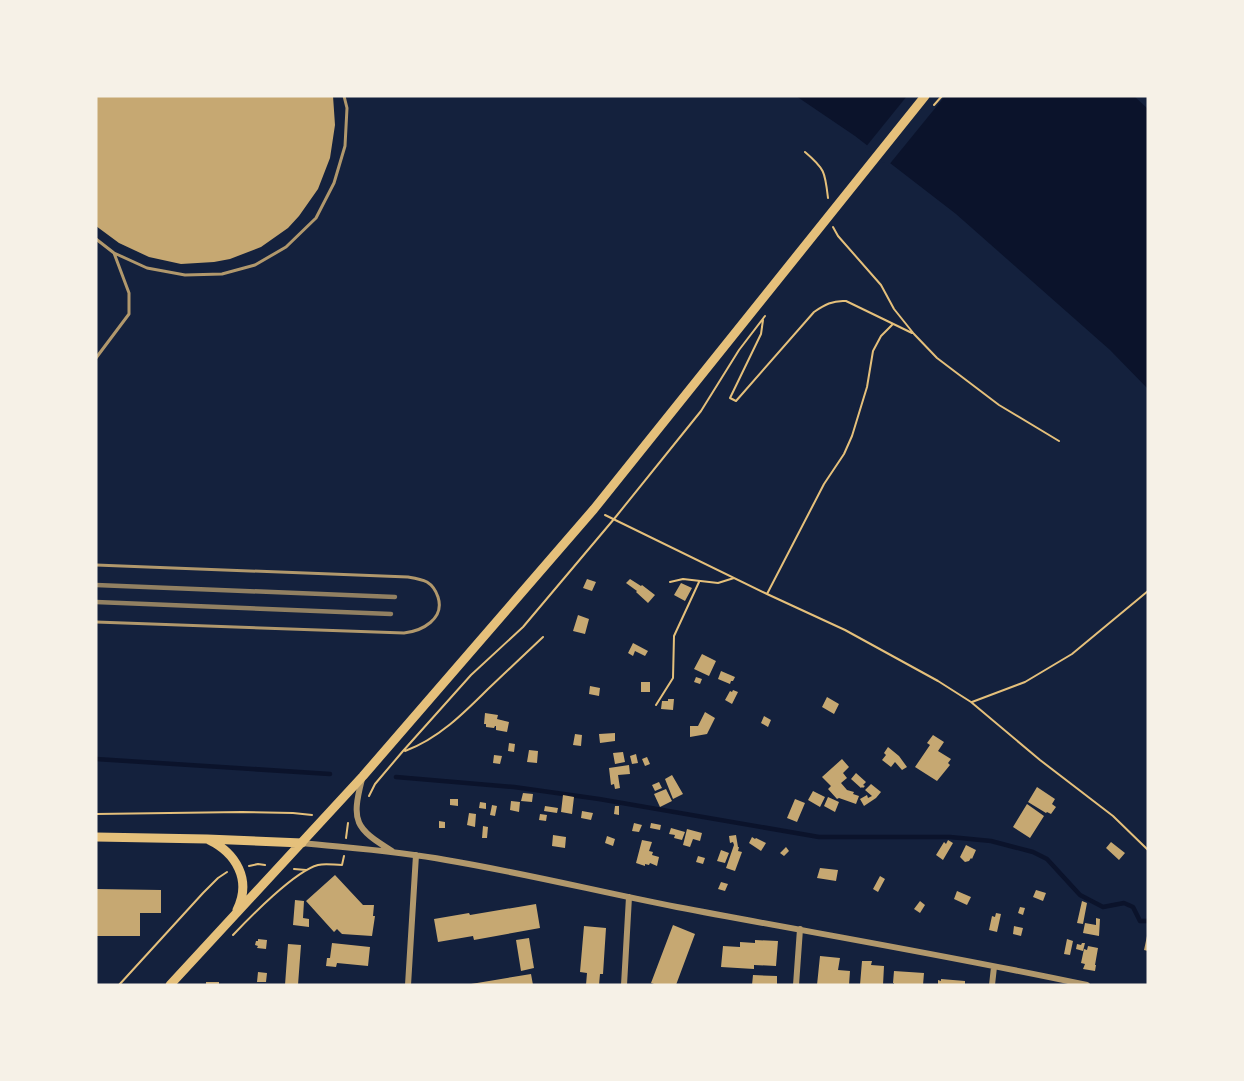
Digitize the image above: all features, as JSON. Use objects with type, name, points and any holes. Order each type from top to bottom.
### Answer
[{"type":"main road","points":[[170,985],[363,776],[594,509],[926,96]]},
{"type":"main road","points":[[96,837],[302,843]]},
{"type":"main road","points":[[207,839],[226,850],[239,868],[242,894],[239,906],[232,918]]},
{"type":"street","points":[[363,776],[357,803],[358,820],[369,836],[395,853]]},
{"type":"street","points":[[302,843],[416,855],[536,876],[629,897],[1087,985]]},
{"type":"street","points":[[408,985],[416,855]]},
{"type":"street","points":[[624,985],[629,897]]},
{"type":"street","points":[[796,985],[800,929]]},
{"type":"street","points":[[992,985],[994,967]]},
{"type":"lane","points":[[96,239],[114,253],[147,268],[185,275],[222,274],[255,265],[286,247],[316,218],[334,183],[345,146],[347,108],[344,96]]},
{"type":"lane","points":[[96,358],[129,314],[129,293],[114,253]]},
{"type":"lane","points":[[96,565],[408,577],[428,583],[436,592],[439,610],[428,626],[416,632],[404,633],[96,622]]},
{"type":"path","points":[[805,152],[818,163],[826,177],[828,198]]},
{"type":"path","points":[[830,220],[838,236],[881,285],[894,309],[914,334],[938,358],[991,399],[1059,441]]},
{"type":"path","points":[[763,320],[761,334],[730,398],[736,401],[814,312],[824,305],[846,301],[914,334]]},
{"type":"path","points":[[368,799],[375,784],[403,752],[471,675],[523,627],[614,519],[701,411],[739,350],[768,311]]},
{"type":"path","points":[[767,594],[824,484],[844,454],[867,387],[873,351],[881,336],[893,324]]},
{"type":"path","points":[[614,519],[845,630],[913,666],[971,702],[1040,760],[1113,816],[1148,850]]},
{"type":"path","points":[[670,582],[683,579],[718,583],[734,578]]},
{"type":"path","points":[[656,705],[673,678],[675,636],[699,582]]},
{"type":"path","points":[[971,702],[1024,682],[1072,654],[1148,591]]},
{"type":"path","points":[[403,752],[440,733],[543,637]]},
{"type":"path","points":[[96,814],[273,812],[325,817]]},
{"type":"path","points":[[345,847],[348,822],[358,820]]},
{"type":"path","points":[[119,985],[218,878],[229,870],[258,864],[306,870]]},
{"type":"path","points":[[233,936],[275,895],[306,870],[319,865],[342,865]]},
{"type":"water","points":[[796,96],[1134,96],[1148,109],[1148,389],[1110,350],[956,214],[855,136]]},
{"type":"pier","points":[[907,96],[945,96],[888,166],[865,148]]},
{"type":"building","points":[[96,96],[333,96],[335,125],[330,158],[318,189],[299,216],[288,228],[261,247],[230,259],[214,262],[181,264],[149,257],[119,243],[96,226]]},
{"type":"building","points":[[587,579],[596,582],[592,591],[583,588]]},
{"type":"building","points":[[630,579],[655,595],[648,603],[626,583]]},
{"type":"building","points":[[681,583],[692,588],[685,601],[674,595]]},
{"type":"building","points":[[578,615],[589,619],[585,634],[573,631]]},
{"type":"building","points":[[633,643],[648,651],[645,656],[635,651],[633,656],[628,653]]},
{"type":"building","points":[[702,654],[716,661],[709,676],[694,669]]},
{"type":"building","points":[[721,671],[735,677],[730,684],[718,679]]},
{"type":"building","points":[[696,677],[702,679],[700,684],[694,682]]},
{"type":"building","points":[[641,682],[650,682],[650,692],[641,692]]},
{"type":"building","points":[[590,686],[600,688],[599,696],[589,694]]},
{"type":"building","points":[[733,690],[738,692],[732,704],[725,700]]},
{"type":"building","points":[[827,697],[839,704],[834,714],[822,707]]},
{"type":"building","points":[[668,699],[674,699],[673,710],[661,709],[662,701],[668,701]]},
{"type":"building","points":[[705,712],[715,718],[707,734],[690,737],[690,726],[698,726]]},
{"type":"building","points":[[485,713],[498,715],[497,719],[509,722],[507,732],[496,730],[496,726],[486,727]]},
{"type":"building","points":[[764,716],[771,720],[768,727],[761,723]]},
{"type":"building","points":[[615,733],[615,741],[600,743],[599,734]]},
{"type":"building","points":[[575,734],[582,735],[581,746],[573,745]]},
{"type":"building","points":[[933,735],[944,742],[938,751],[951,759],[948,763],[950,765],[937,781],[915,767],[930,745],[927,743]]},
{"type":"building","points":[[509,743],[515,744],[514,752],[508,751]]},
{"type":"building","points":[[888,747],[907,767],[902,770],[895,762],[891,767],[882,760]]},
{"type":"building","points":[[529,750],[538,751],[537,763],[527,762]]},
{"type":"building","points":[[623,752],[625,762],[615,764],[613,753]]},
{"type":"building","points":[[636,754],[638,763],[632,764],[630,756]]},
{"type":"building","points":[[494,755],[502,756],[500,764],[493,763]]},
{"type":"building","points":[[647,757],[650,764],[645,766],[642,759]]},
{"type":"building","points":[[842,759],[849,767],[843,773],[847,778],[841,783],[847,790],[859,796],[856,804],[837,799],[828,789],[831,786],[822,777]]},
{"type":"building","points":[[629,765],[630,774],[618,775],[620,788],[615,789],[614,784],[611,785],[609,768]]},
{"type":"building","points":[[856,773],[866,782],[863,788],[851,779]]},
{"type":"building","points":[[672,775],[683,794],[673,799],[665,779]]},
{"type":"building","points":[[659,782],[662,788],[655,791],[652,785]]},
{"type":"building","points":[[871,784],[881,792],[864,806],[860,799],[867,795],[868,798],[872,796],[865,790]]},
{"type":"building","points":[[1037,787],[1055,799],[1052,804],[1056,807],[1051,814],[1028,802]]},
{"type":"building","points":[[666,789],[672,801],[660,807],[654,794]]},
{"type":"building","points":[[813,791],[825,797],[820,807],[808,800]]},
{"type":"building","points":[[523,793],[533,794],[532,802],[521,801]]},
{"type":"building","points":[[563,795],[574,797],[572,814],[561,812]]},
{"type":"building","points":[[828,797],[839,802],[835,812],[824,806]]},
{"type":"building","points":[[450,799],[458,799],[458,806],[450,805]]},
{"type":"building","points":[[795,799],[805,803],[797,822],[787,818]]},
{"type":"building","points":[[511,801],[520,802],[519,812],[510,810]]},
{"type":"building","points":[[480,802],[486,803],[486,809],[479,808]]},
{"type":"building","points":[[1027,804],[1044,816],[1030,838],[1013,827]]},
{"type":"building","points":[[492,805],[497,806],[495,816],[490,815]]},
{"type":"building","points":[[545,806],[558,808],[557,813],[544,811]]},
{"type":"building","points":[[615,806],[619,806],[619,815],[614,814]]},
{"type":"building","points":[[582,811],[593,813],[591,820],[581,818]]},
{"type":"building","points":[[469,813],[476,814],[475,827],[467,825]]},
{"type":"building","points":[[540,814],[547,815],[546,821],[539,820]]},
{"type":"building","points":[[439,821],[445,822],[445,828],[439,828]]},
{"type":"building","points":[[634,823],[642,825],[639,832],[632,831]]},
{"type":"building","points":[[651,823],[661,825],[660,830],[650,828]]},
{"type":"building","points":[[483,826],[488,827],[487,838],[482,838]]},
{"type":"building","points":[[671,828],[685,832],[682,840],[669,834]]},
{"type":"building","points":[[687,829],[702,833],[700,841],[693,839],[690,847],[683,845]]},
{"type":"building","points":[[553,835],[566,837],[565,848],[552,846]]},
{"type":"building","points":[[736,835],[738,851],[742,852],[735,871],[726,868],[734,845],[733,842],[730,843],[729,836]]},
{"type":"building","points":[[607,836],[615,839],[613,846],[605,843]]},
{"type":"building","points":[[752,837],[766,843],[761,851],[749,843]]},
{"type":"building","points":[[642,840],[652,842],[649,851],[653,852],[652,855],[659,857],[657,866],[650,863],[645,866],[636,863]]},
{"type":"building","points":[[948,840],[953,843],[943,860],[936,855],[944,842],[946,844]]},
{"type":"building","points":[[1111,842],[1125,853],[1119,860],[1106,848]]},
{"type":"building","points":[[966,845],[976,850],[972,859],[965,862],[960,857]]},
{"type":"building","points":[[786,847],[789,851],[784,856],[780,853]]},
{"type":"building","points":[[721,850],[729,853],[725,863],[717,861]]},
{"type":"building","points":[[698,856],[705,858],[703,864],[696,862]]},
{"type":"building","points":[[820,868],[838,870],[836,881],[817,878]]},
{"type":"building","points":[[335,875],[363,905],[374,905],[372,936],[342,934],[337,929],[334,932],[306,901]]},
{"type":"building","points":[[880,876],[885,879],[878,892],[873,889]]},
{"type":"building","points":[[721,882],[728,884],[725,891],[718,889]]},
{"type":"building","points":[[96,889],[161,890],[161,913],[140,913],[140,936],[96,936]]},
{"type":"building","points":[[1036,890],[1046,893],[1043,901],[1033,897]]},
{"type":"building","points":[[957,891],[971,897],[967,905],[954,899]]},
{"type":"building","points":[[295,900],[304,901],[303,918],[309,919],[309,927],[293,925]]},
{"type":"building","points":[[920,901],[925,905],[920,913],[914,909]]},
{"type":"building","points":[[1082,901],[1087,903],[1083,924],[1077,923]]},
{"type":"building","points":[[536,904],[540,928],[474,940],[473,936],[438,942],[434,919]]},
{"type":"building","points":[[1020,907],[1025,908],[1023,915],[1018,913]]},
{"type":"building","points":[[996,913],[1001,914],[997,932],[989,930],[992,916],[995,917]]},
{"type":"building","points":[[1096,918],[1100,919],[1099,936],[1083,933],[1085,923],[1096,925]]},
{"type":"building","points":[[673,925],[695,934],[676,985],[657,985],[651,983]]},
{"type":"building","points":[[584,926],[606,928],[603,974],[600,974],[599,985],[586,985],[587,973],[580,972]]},
{"type":"building","points":[[1014,926],[1023,928],[1021,936],[1013,934]]},
{"type":"building","points":[[1148,936],[1148,951],[1144,950]]},
{"type":"building","points":[[529,938],[534,968],[521,971],[516,940]]},
{"type":"building","points":[[258,939],[267,940],[266,949],[257,948],[258,946],[255,945]]},
{"type":"building","points":[[1067,939],[1073,941],[1070,955],[1064,954]]},
{"type":"building","points":[[755,940],[778,941],[776,966],[754,965],[754,969],[721,967],[723,946],[740,947],[740,942],[755,943]]},
{"type":"building","points":[[332,943],[370,947],[368,966],[337,963],[336,967],[326,966],[327,958],[330,958]]},
{"type":"building","points":[[1085,943],[1083,951],[1076,949],[1077,944]]},
{"type":"building","points":[[288,944],[301,945],[298,985],[285,985]]},
{"type":"building","points":[[1088,946],[1098,948],[1095,971],[1083,969],[1085,964],[1081,963],[1084,949],[1087,950]]},
{"type":"building","points":[[820,956],[840,958],[838,970],[850,971],[849,985],[817,985]]},
{"type":"building","points":[[862,961],[872,961],[871,965],[884,966],[883,985],[860,985]]},
{"type":"building","points":[[894,971],[924,973],[923,985],[894,985]]},
{"type":"building","points":[[258,972],[267,973],[266,982],[257,982]]},
{"type":"building","points":[[531,974],[533,985],[471,985],[471,984]]},
{"type":"building","points":[[753,975],[777,976],[777,985],[752,985]]},
{"type":"building","points":[[941,979],[965,981],[965,985],[938,985],[938,980],[941,981]]},
{"type":"building","points":[[206,982],[219,982],[219,985],[206,985]]},
{"type":"waterway","points":[[96,759],[330,774]]},
{"type":"waterway","points":[[396,777],[514,787],[599,799],[819,837],[950,837],[991,841],[1033,852],[1047,859],[1080,895],[1103,907],[1124,903],[1133,907],[1140,921],[1148,921]]},
{"type":"railway","points":[[96,585],[395,597]]},
{"type":"railway","points":[[96,602],[391,614]]}]
